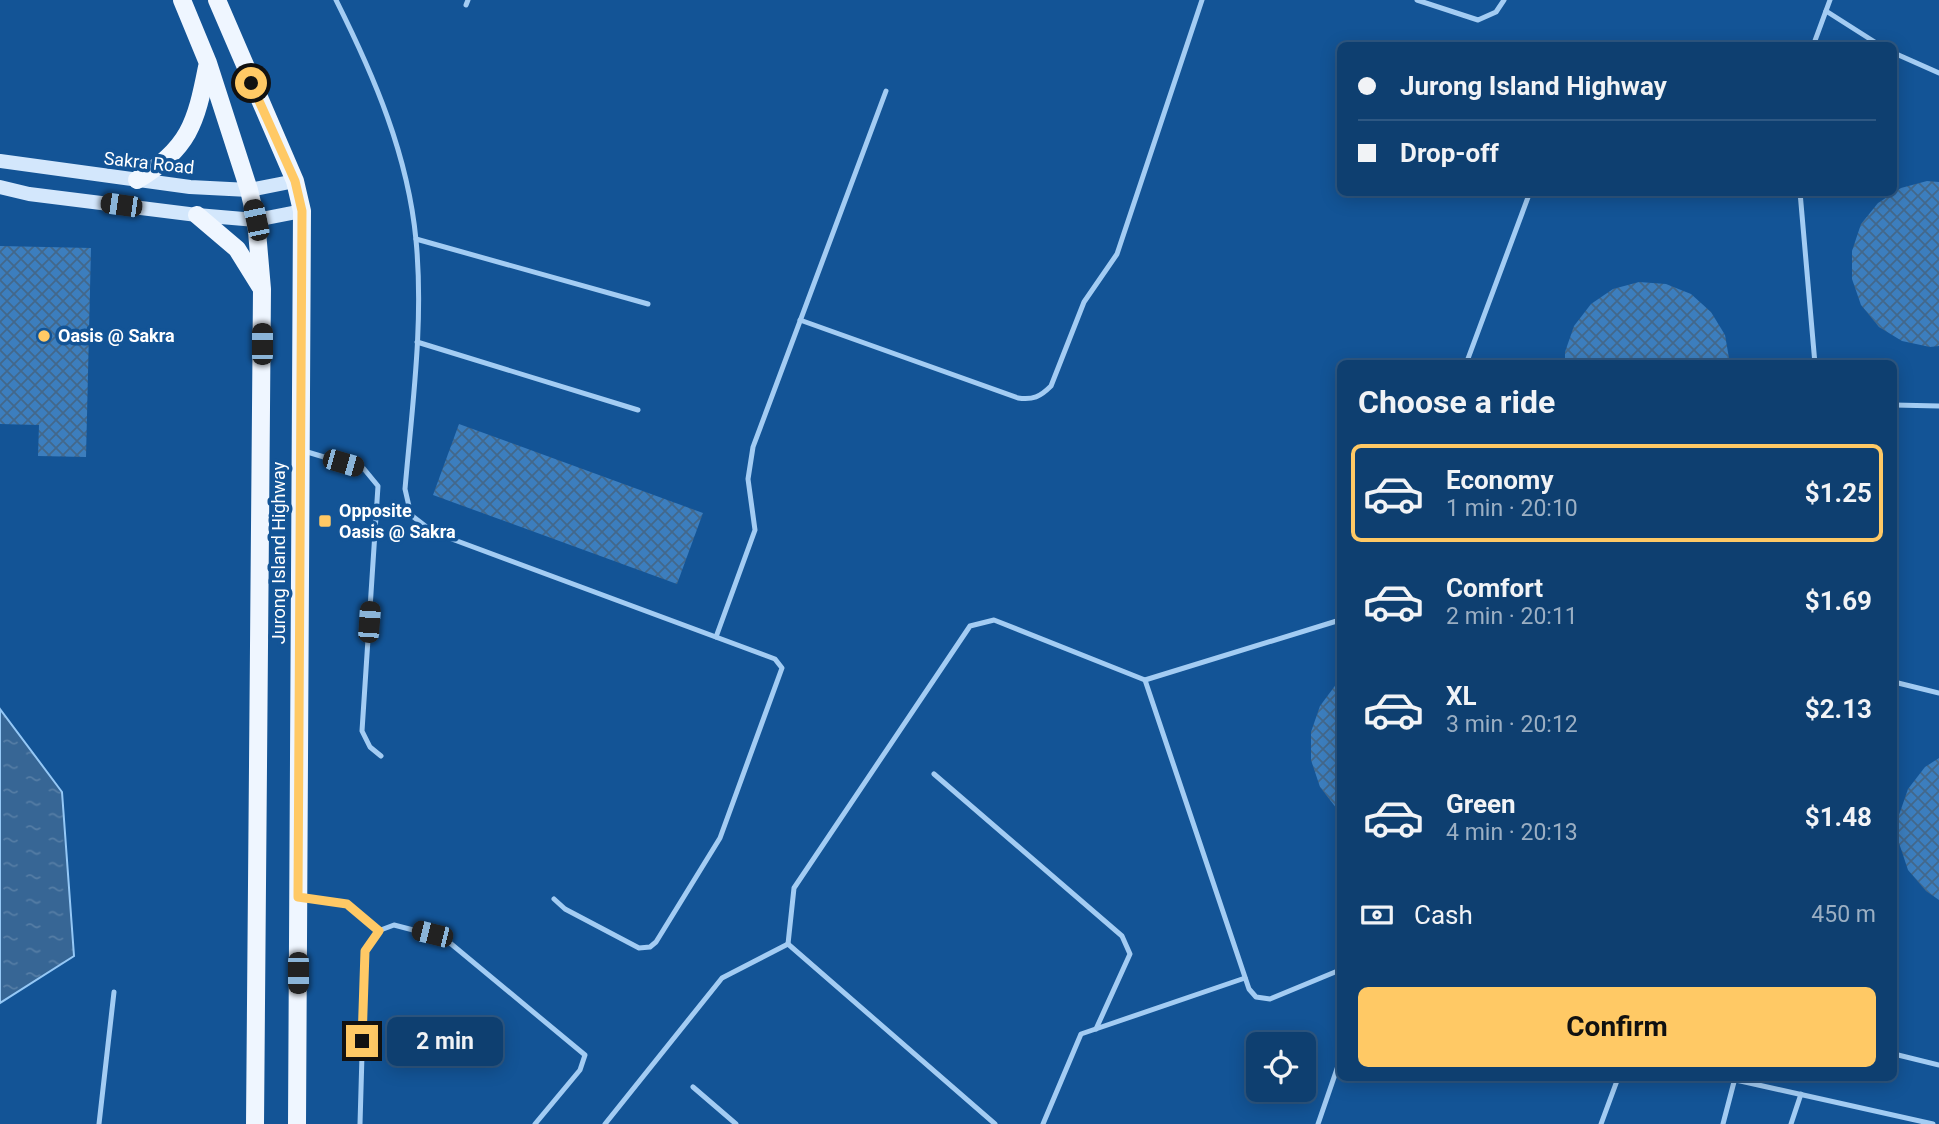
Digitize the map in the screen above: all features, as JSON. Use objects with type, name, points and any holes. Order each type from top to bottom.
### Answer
[{"type":"main road","name":"Jurong Island Highway","points":[[182,0],[208,63],[250,190],[256,220],[262,289],[254,1124]]},
{"type":"main road","name":"Jurong Island Highway","points":[[217,0],[295,181],[302,211],[297,1124]]},
{"type":"main road","points":[[138,180],[161,166],[184,142],[197,117],[208,63]]},
{"type":"main road","points":[[197,215],[237,249],[262,289]]},
{"type":"street","name":"Sakra Road","points":[[0,161],[190,187],[250,190],[295,181]]},
{"type":"street","points":[[0,187],[29,194],[256,220],[302,211]]},
{"type":"lane","points":[[336,0],[381,95],[403,167],[416,239],[417,342],[405,489],[407,507],[418,523],[433,532],[775,659],[782,668],[712,856],[656,942],[645,949],[565,909],[554,899]]},
{"type":"lane","points":[[800,320],[1018,398],[1036,399],[1045,393],[1051,386],[1084,302],[1117,254],[1202,0]]},
{"type":"lane","points":[[1417,0],[1478,20],[1496,12],[1504,0]]},
{"type":"lane","points":[[1814,42],[1830,0]]},
{"type":"lane","points":[[1826,11],[1875,42]]},
{"type":"lane","points":[[1897,54],[1939,73]]},
{"type":"lane","points":[[716,637],[754,530],[748,464],[886,91]]},
{"type":"lane","points":[[1467,360],[1528,196]]},
{"type":"lane","points":[[1800,196],[1815,360]]},
{"type":"lane","points":[[416,239],[648,304]]},
{"type":"lane","points":[[417,342],[638,410]]},
{"type":"lane","points":[[1897,405],[1939,407]]},
{"type":"lane","points":[[301,450],[364,469],[378,486],[362,731],[370,747],[381,756]]},
{"type":"lane","points":[[788,943],[794,888],[970,626],[994,620],[1145,680],[1337,621]]},
{"type":"lane","points":[[1145,680],[1245,978],[1256,997],[1270,999],[1337,971]]},
{"type":"lane","points":[[1897,683],[1939,693]]},
{"type":"lane","points":[[934,774],[1122,936],[1130,954],[1096,1029]]},
{"type":"lane","points":[[298,897],[347,904],[379,931]]},
{"type":"lane","points":[[359,1124],[365,951],[379,931],[394,925],[444,938],[585,1055],[580,1070],[535,1124]]},
{"type":"lane","points":[[605,1124],[722,978],[788,943]]},
{"type":"lane","points":[[788,943],[995,1124]]},
{"type":"lane","points":[[1043,1124],[1081,1034],[1245,978]]},
{"type":"lane","points":[[99,1124],[114,992]]},
{"type":"lane","points":[[1897,1055],[1939,1065]]},
{"type":"lane","points":[[1318,1124],[1337,1069]]},
{"type":"lane","points":[[1601,1124],[1617,1081]]},
{"type":"lane","points":[[1723,1124],[1734,1081]]},
{"type":"lane","points":[[1744,1081],[1933,1124]]},
{"type":"lane","points":[[693,1087],[736,1124]]},
{"type":"lane","points":[[1791,1124],[1801,1094]]},
{"type":"water","points":[[0,709],[62,792],[74,956],[0,1003]]},
{"type":"building","points":[[1927,181],[1939,182],[1939,346],[1930,347],[1902,341],[1879,327],[1861,305],[1852,279],[1852,251],[1861,224],[1878,203],[1889,196],[1897,196],[1897,191]]},
{"type":"building","name":"Oasis @ Sakra","points":[[0,246],[91,248],[86,457],[38,456],[39,425],[0,424]]},
{"type":"building","points":[[1639,282],[1666,284],[1691,294],[1711,312],[1725,335],[1729,360],[1565,360],[1574,326],[1591,304],[1613,289]]},
{"type":"building","points":[[459,424],[703,513],[677,584],[433,495]]},
{"type":"building","points":[[1337,683],[1337,809],[1320,787],[1311,760],[1311,732],[1320,706]]},
{"type":"building","points":[[1939,758],[1939,900],[1926,891],[1908,870],[1899,843],[1899,815],[1908,789],[1925,767]]},
{"type":"place","name":"Oasis @ Sakra","points":[[44,336]]},
{"type":"place","name":"Opposite Oasis @ Sakra","points":[[325,521]]},
{"type":"route","points":[[251,83],[295,181],[302,211],[298,897],[347,904],[379,931],[365,951],[362,1041]]}]
